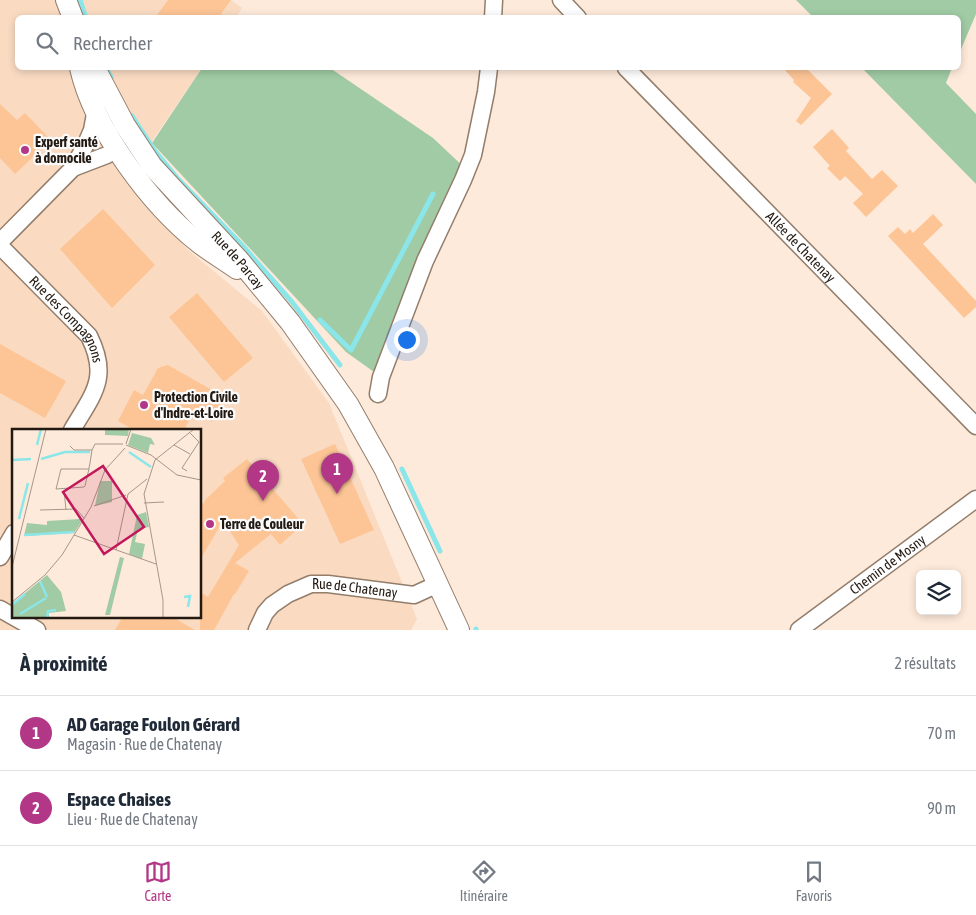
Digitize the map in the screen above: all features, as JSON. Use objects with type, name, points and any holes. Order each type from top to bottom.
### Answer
[{"type":"street","points":[[494,0],[494,15]]},
{"type":"street","points":[[561,0],[575,15]]},
{"type":"street","name":"Rue de Parcay","points":[[81,70],[94,105],[113,144],[160,204],[183,229],[210,251],[244,273],[262,289]]},
{"type":"street","name":"Rue de Parcay","points":[[96,70],[135,142],[152,166],[239,260],[262,289]]},
{"type":"street","points":[[378,394],[381,377],[424,261],[473,155],[489,70]]},
{"type":"street","name":"Allée de Chatenay","points":[[628,70],[976,426]]},
{"type":"street","name":"Rue des Compagnons","points":[[73,168],[86,144],[94,122],[94,105]]},
{"type":"street","points":[[113,144],[117,111]]},
{"type":"street","points":[[86,144],[93,138],[113,144],[128,141],[159,183],[196,215]]},
{"type":"street","name":"Rue des Compagnons","points":[[73,429],[99,380],[100,369],[96,351],[88,336],[0,244],[73,168],[113,144]]},
{"type":"street","points":[[262,289],[290,322],[319,362],[366,435],[384,468],[460,630]]},
{"type":"street","name":"Chemin de Mosny","points":[[799,630],[976,499]]},
{"type":"street","points":[[0,557],[12,536]]},
{"type":"street","name":"Rue de Chatenay","points":[[257,630],[272,605],[288,594],[311,584],[328,584],[414,596],[438,584]]},
{"type":"street","points":[[0,609],[12,616]]},
{"type":"street","points":[[16,618],[38,630]]},
{"type":"shaded area","points":[[0,0],[231,0],[242,8],[238,15],[15,15],[15,70],[201,70],[126,179],[188,250],[262,311],[329,403],[417,619],[411,630],[0,630]]},
{"type":"green space","points":[[796,0],[976,0],[976,14],[961,49],[961,15],[811,15]]},
{"type":"green space","points":[[201,70],[333,70],[433,138],[467,170],[381,377],[346,352],[152,143]]},
{"type":"green space","points":[[864,70],[951,70],[946,83],[976,114],[976,184]]},
{"type":"building","points":[[168,0],[231,0],[220,15],[157,15]]},
{"type":"building","points":[[785,70],[808,70],[832,94],[801,125],[796,121],[811,98],[793,82],[794,80]]},
{"type":"building","points":[[0,104],[17,120],[25,113],[51,140],[15,174],[0,158]]},
{"type":"building","points":[[832,129],[849,148],[846,151],[872,179],[882,170],[898,186],[866,217],[853,203],[863,194],[845,176],[840,181],[827,168],[830,166],[813,147]]},
{"type":"building","points":[[103,209],[155,265],[112,308],[60,249]]},
{"type":"building","points":[[933,214],[943,225],[923,244],[976,301],[976,307],[964,318],[888,236],[898,227],[905,234],[910,229],[913,233]]},
{"type":"building","points":[[197,293],[253,358],[224,382],[169,317]]},
{"type":"building","points":[[0,344],[66,381],[45,418],[0,393]]},
{"type":"building","points":[[168,365],[226,398],[212,422],[194,412],[185,429],[132,429],[118,421],[134,390],[143,395],[158,368]]},
{"type":"building","points":[[335,444],[374,530],[340,544],[301,459]]},
{"type":"building","points":[[247,459],[303,524],[280,545],[271,534],[235,563],[249,571],[214,630],[200,630],[201,593],[208,597],[239,545],[223,521],[201,558],[201,507],[206,499],[225,481],[223,478]]},
{"type":"building","points":[[122,618],[174,618],[195,630],[115,630]]},
{"type":"waterway","points":[[80,0],[85,15]]},
{"type":"waterway","points":[[107,70],[111,77]]},
{"type":"waterway","points":[[132,116],[155,151],[178,179],[242,245],[292,302],[340,365]]},
{"type":"waterway","points":[[320,320],[351,350],[433,194]]},
{"type":"waterway","points":[[402,469],[440,551]]},
{"type":"place","name":"Experf santé à domocile","points":[[25,150]]},
{"type":"place","name":"Protection Civile d'Indre-et-Loire","points":[[144,405]]},
{"type":"place","name":"AD Garage Foulon Gérard","points":[[337,494]]},
{"type":"place","name":"Espace Chaises","points":[[263,501]]},
{"type":"place","name":"Terre de Couleur","points":[[210,524]]}]
